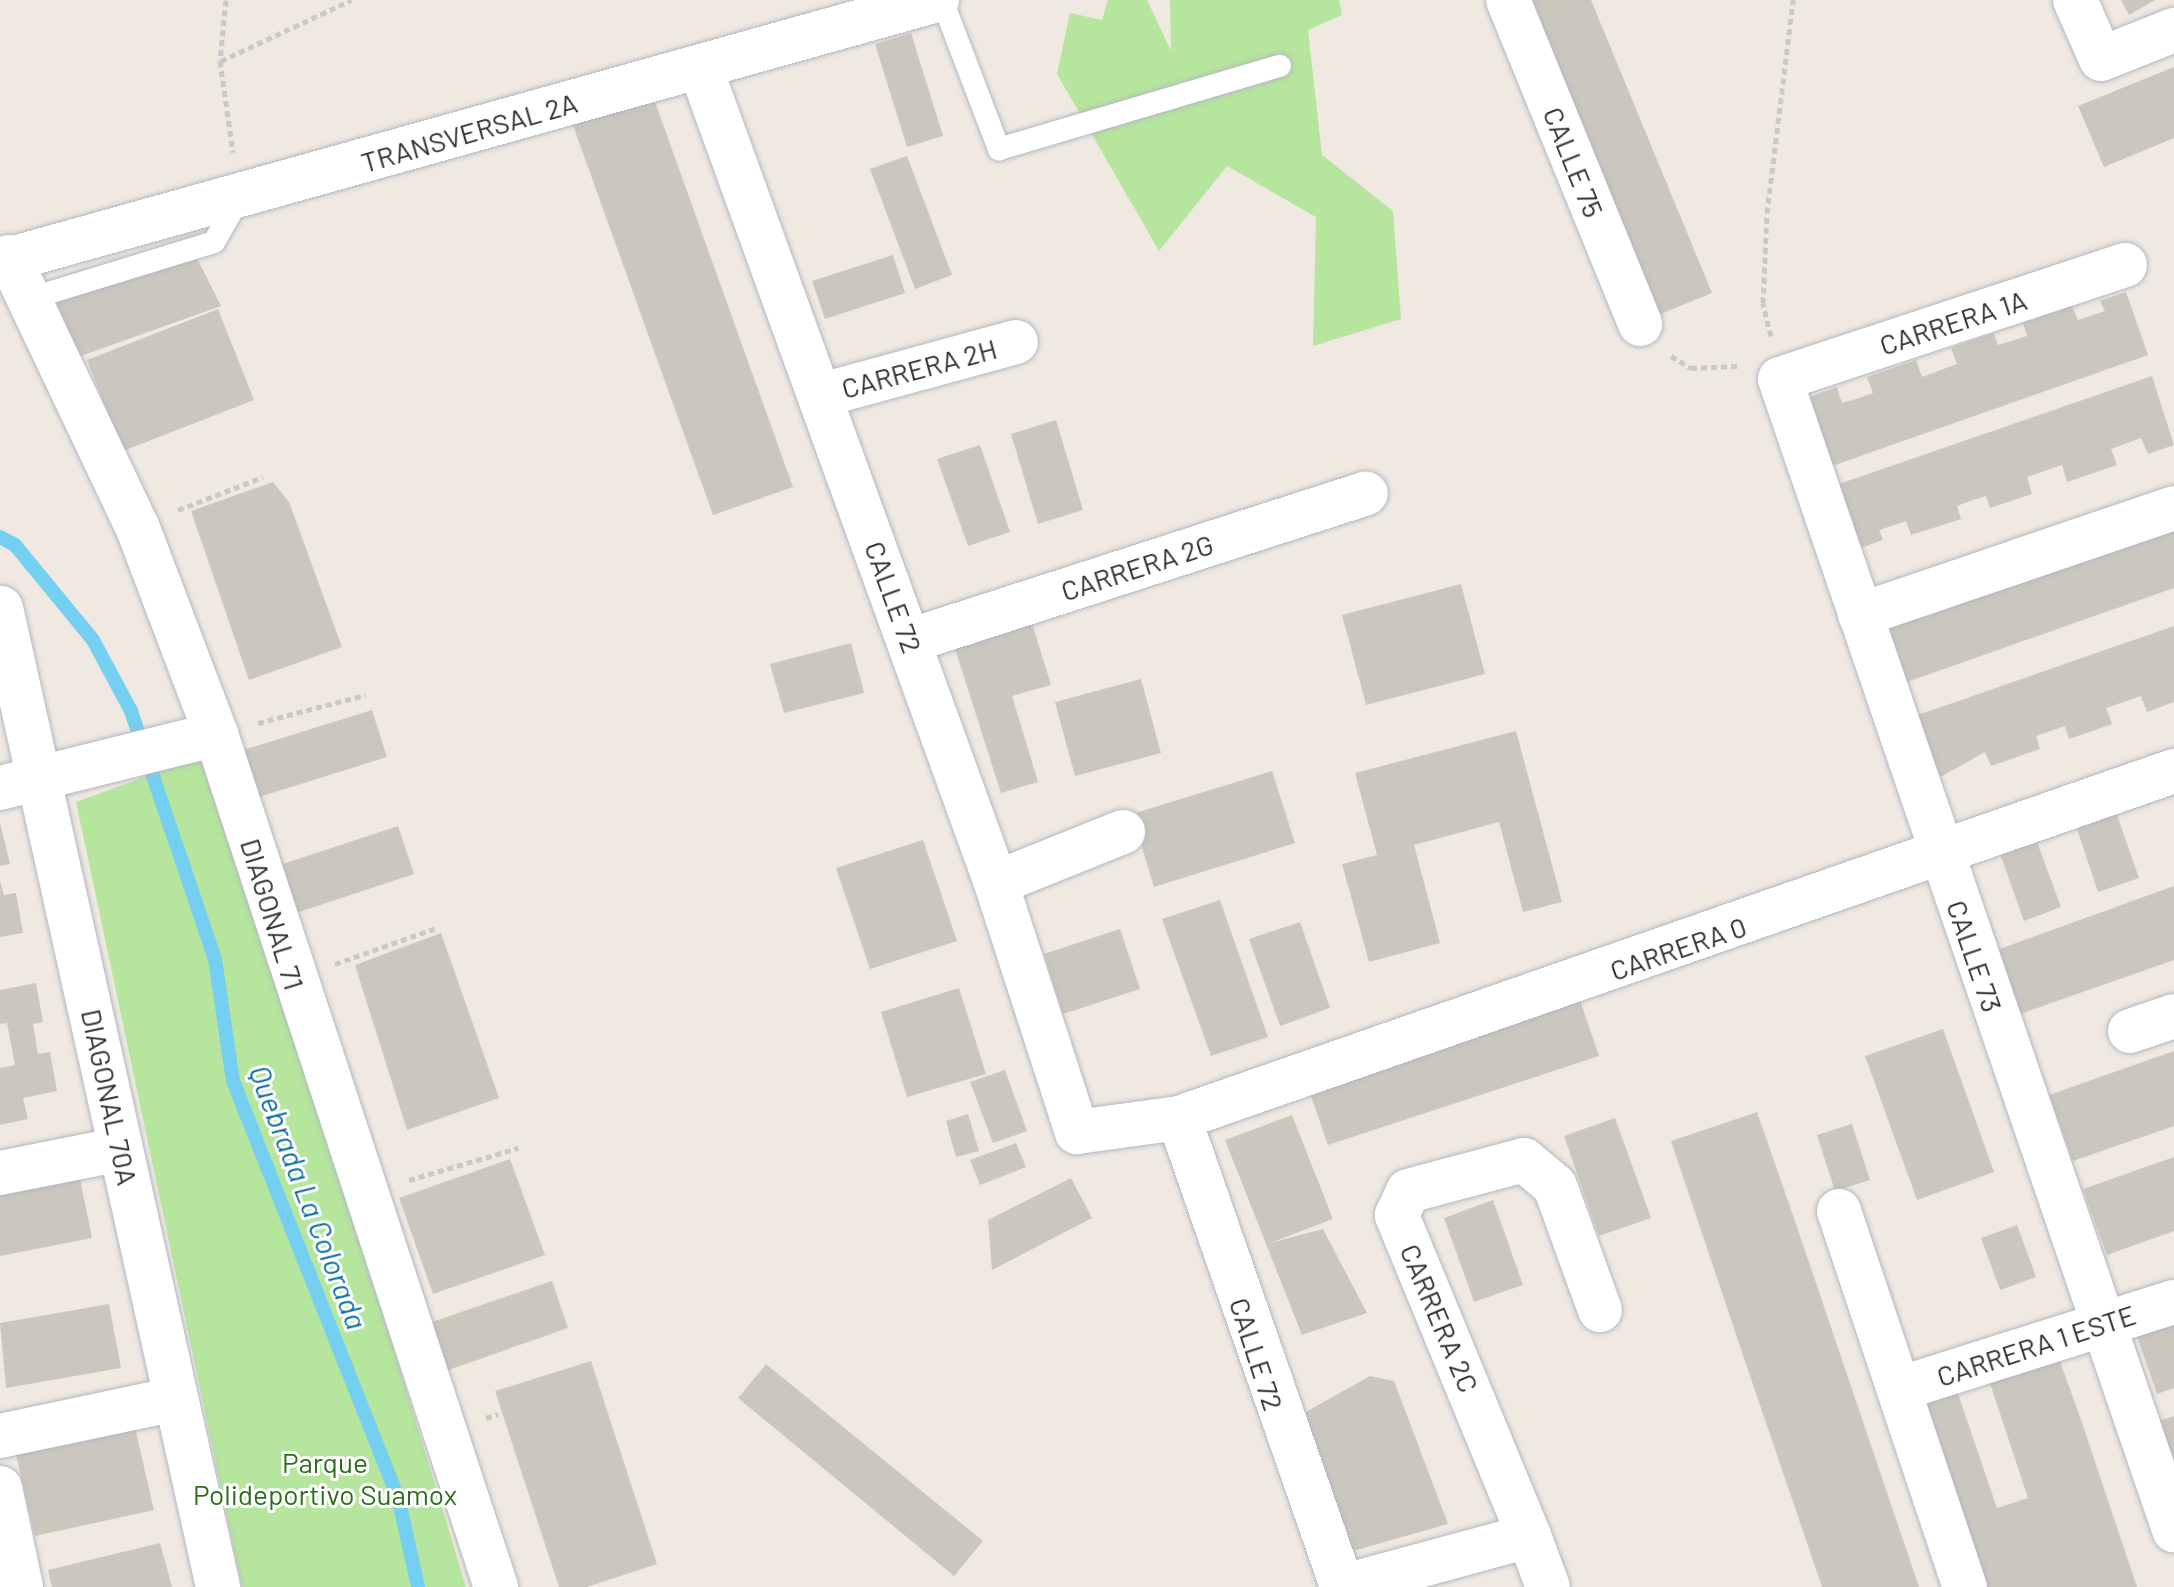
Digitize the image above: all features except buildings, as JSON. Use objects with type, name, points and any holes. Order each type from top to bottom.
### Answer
[{"type":"street","name":"TRANSVERSAL 2A","points":[[4,260],[240,197],[939,0]]},
{"type":"street","name":"CALLE 75","points":[[1508,0],[1640,324]]},
{"type":"street","points":[[2075,0],[2101,59],[2174,30]]},
{"type":"street","name":"CALLE 72","points":[[700,67],[822,395],[996,883],[1077,1132]]},
{"type":"street","name":"DIAGONAL 71","points":[[4,260],[29,299],[137,526],[216,734],[362,1194],[496,1587]]},
{"type":"street","name":"CARRERA 1A","points":[[1780,379],[2125,265]]},
{"type":"street","name":"CARRERA 2H","points":[[822,395],[1016,342]]},
{"type":"street","name":"CALLE 73","points":[[1780,379],[1941,858],[2174,1530]]},
{"type":"street","name":"CARRERA 2G","points":[[909,641],[1366,493]]},
{"type":"street","points":[[1860,615],[2174,508]]},
{"type":"street","name":"DIAGONAL 70A","points":[[1,608],[20,783],[121,1149],[218,1587]]},
{"type":"street","points":[[20,783],[216,734]]},
{"type":"street","name":"CARRERA 0","points":[[1077,1132],[1179,1118],[1941,858],[2174,771]]},
{"type":"street","points":[[996,883],[1123,832]]},
{"type":"street","points":[[2130,1031],[2174,1016]]},
{"type":"street","name":"CALLE 72","points":[[1179,1118],[1341,1587]]},
{"type":"street","points":[[0,1173],[121,1149]]},
{"type":"street","name":"CARRERA 2C","points":[[1529,1536],[1397,1215],[1408,1191],[1524,1160],[1555,1186],[1600,1310]]},
{"type":"street","points":[[1839,1211],[1965,1587]]},
{"type":"street","name":"CARRERA 1 ESTE","points":[[1899,1389],[2174,1302]]},
{"type":"street","points":[[0,1436],[176,1399]]},
{"type":"street","points":[[0,1488],[21,1587]]},
{"type":"street","points":[[1341,1587],[1529,1536],[1548,1587]]},
{"type":"lane","points":[[939,0],[999,149],[1280,66]]},
{"type":"lane","points":[[29,299],[214,242],[240,197]]},
{"type":"path","points":[[226,0],[220,61],[240,197]]},
{"type":"path","points":[[220,61],[351,0]]},
{"type":"path","points":[[1780,379],[1763,303],[1793,0]]},
{"type":"path","points":[[1640,324],[1659,350],[1691,368],[1736,365],[1780,379]]},
{"type":"path","points":[[137,526],[263,477]]},
{"type":"path","points":[[216,734],[365,695]]},
{"type":"path","points":[[293,979],[436,928]]},
{"type":"path","points":[[362,1194],[518,1148]]},
{"type":"green space","points":[[1108,0],[1147,0],[1171,51],[1170,0],[1339,0],[1342,15],[1308,30],[1322,155],[1393,211],[1401,319],[1313,346],[1316,217],[1227,166],[1159,251],[1057,74],[1070,13],[1102,20]]},
{"type":"green space","name":"Parque Polideportivo Suamox","points":[[213,752],[466,1587],[242,1587],[76,802]]},
{"type":"waterway","name":"Quebrada La Colorada","points":[[0,537],[15,545],[93,640],[131,711],[215,959],[233,1081],[399,1501],[418,1587]]}]
